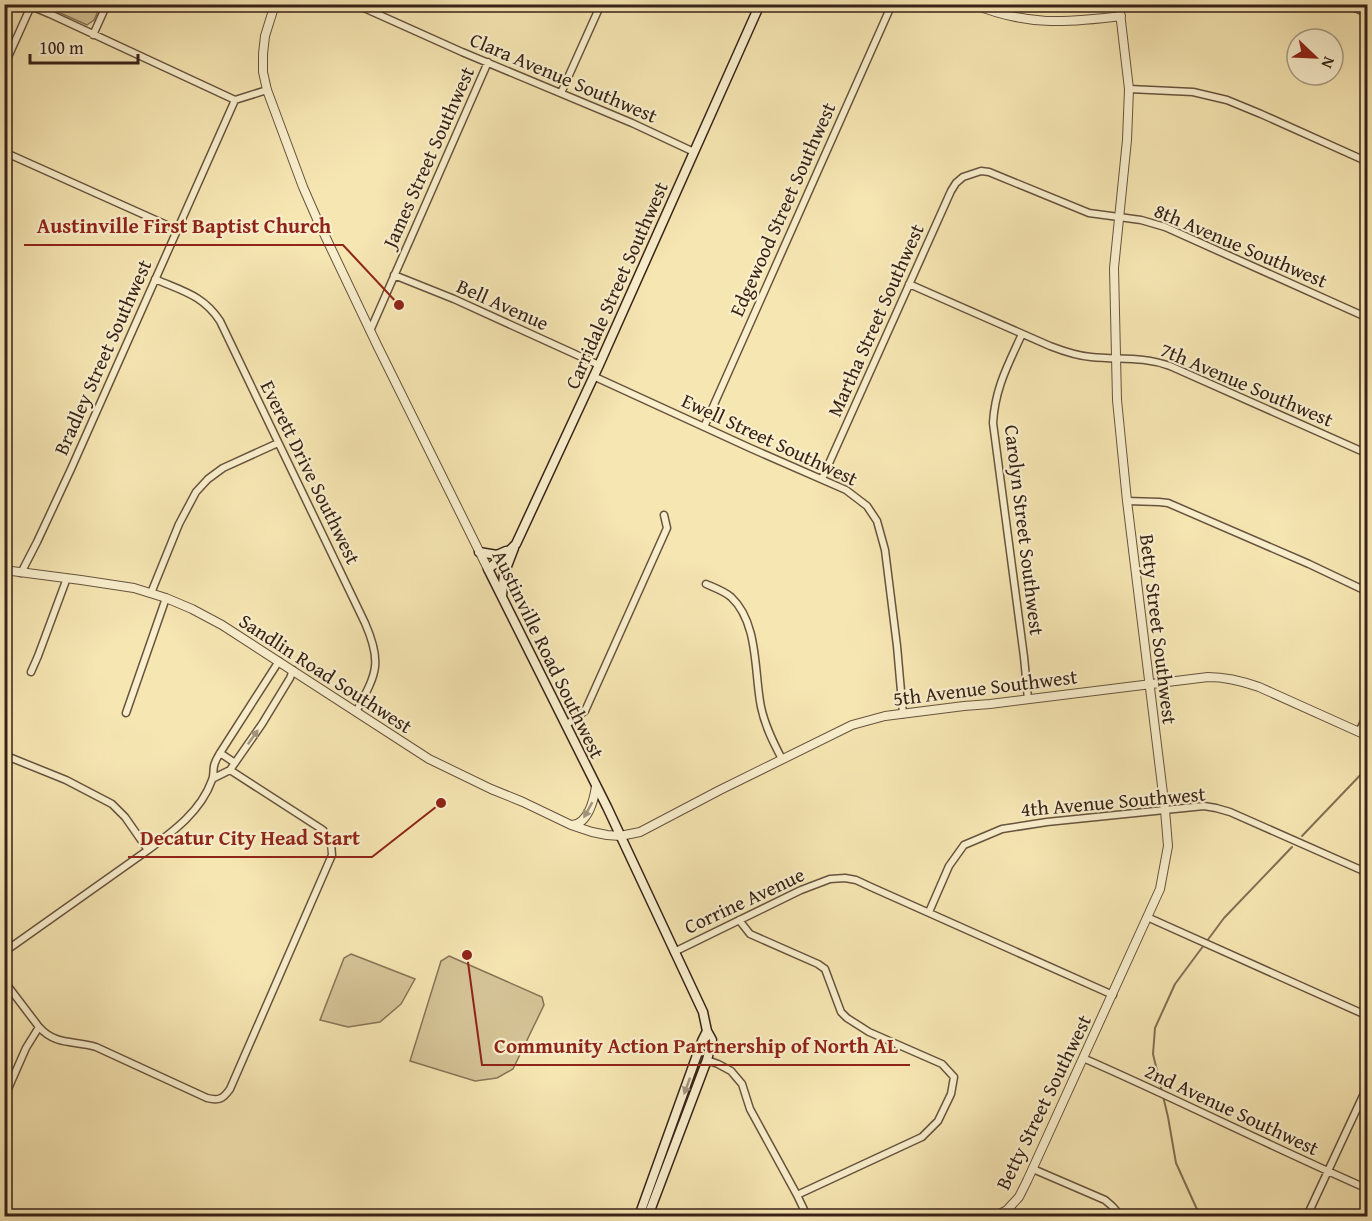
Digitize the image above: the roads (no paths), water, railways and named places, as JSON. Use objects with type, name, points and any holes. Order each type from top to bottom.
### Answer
[{"type":"main road","name":"Carridale Street Southwest","points":[[488,569],[516,544],[599,365],[760,4]]},
{"type":"main road","points":[[479,552],[497,555],[516,544]]},
{"type":"main road","points":[[502,597],[504,574],[516,544]]},
{"type":"main road","name":"Austinville Road Southwest","points":[[488,569],[596,786],[703,1012],[707,1032],[712,1040],[707,1059]]},
{"type":"main road","points":[[639,1216],[707,1032]]},
{"type":"main road","points":[[648,1216],[707,1059]]},
{"type":"street","points":[[93,34],[107,4]]},
{"type":"street","points":[[4,66],[31,6],[235,100],[267,90],[262,63],[263,45],[275,4]]},
{"type":"street","name":"Clara Avenue Southwest","points":[[355,4],[694,152]]},
{"type":"street","points":[[561,93],[602,4]]},
{"type":"street","name":"Edgewood Street Southwest","points":[[704,427],[892,4]]},
{"type":"street","points":[[973,4],[1009,17],[1044,21],[1121,16]]},
{"type":"street","name":"Betty Street Southwest","points":[[996,1216],[1006,1210],[1018,1197],[1033,1169],[1160,890],[1168,846],[1119,430],[1114,268],[1127,141],[1129,89],[1119,4]]},
{"type":"street","points":[[1347,4],[1368,14]]},
{"type":"street","name":"James Street Southwest","points":[[370,331],[488,62]]},
{"type":"street","points":[[1129,89],[1193,92],[1227,100],[1368,162]]},
{"type":"street","name":"Austinville Road Southwest","points":[[267,90],[317,219],[488,569]]},
{"type":"street","name":"Bradley Street Southwest","points":[[21,573],[52,511],[235,100]]},
{"type":"street","points":[[4,152],[178,230]]},
{"type":"street","name":"8th Avenue Southwest","points":[[963,177],[981,171],[998,174],[1080,210],[1165,227],[1368,318]]},
{"type":"street","name":"Martha Street Southwest","points":[[822,479],[951,191],[963,177]]},
{"type":"street","name":"Bell Avenue","points":[[394,274],[599,365]]},
{"type":"street","name":"Everett Drive Southwest","points":[[155,279],[195,296],[215,314],[240,361],[346,583],[375,647],[376,656],[374,674],[356,712]]},
{"type":"street","name":"7th Avenue Southwest","points":[[909,284],[1068,352],[1092,357],[1152,360],[1170,366],[1368,454]]},
{"type":"street","name":"Carolyn Street Southwest","points":[[1022,334],[998,387],[993,423],[1028,699]]},
{"type":"street","name":"Ewell Street Southwest","points":[[593,376],[846,490],[867,506],[877,521],[885,550],[903,714]]},
{"type":"street","points":[[151,593],[179,524],[196,492],[223,468],[278,443]]},
{"type":"street","points":[[1127,501],[1168,503],[1368,592]]},
{"type":"street","points":[[566,725],[585,711],[667,528],[664,515]]},
{"type":"street","name":"Sandlin Road Southwest","points":[[4,570],[117,585],[151,593],[192,609],[222,625],[437,763],[571,825],[592,832],[620,836]]},
{"type":"street","points":[[30,672],[67,578]]},
{"type":"street","points":[[706,584],[731,597],[742,611],[750,627],[760,706],[765,723],[782,759]]},
{"type":"street","points":[[126,713],[166,598]]},
{"type":"street","points":[[4,952],[170,834],[190,816],[201,802],[214,778],[215,763],[220,753],[279,662]]},
{"type":"street","points":[[214,778],[230,770],[262,724],[293,670]]},
{"type":"street","name":"5th Avenue Southwest","points":[[620,836],[640,832],[852,725],[903,714],[1225,677],[1242,681],[1368,736]]},
{"type":"street","points":[[1359,732],[1368,713]]},
{"type":"street","points":[[220,753],[235,763]]},
{"type":"street","points":[[5,756],[66,780],[112,804],[125,817],[148,850]]},
{"type":"street","points":[[4,981],[39,1027],[52,1039],[96,1047],[207,1098],[216,1100],[224,1097],[230,1089],[332,855],[329,837],[323,830],[230,770]]},
{"type":"street","points":[[571,825],[579,823],[586,815],[593,801],[596,786]]},
{"type":"street","name":"4th Avenue Southwest","points":[[929,912],[949,866],[964,845],[983,836],[1002,829],[1204,806],[1230,812],[1368,873]]},
{"type":"street","name":"Corrine Avenue","points":[[674,952],[801,890],[830,879],[845,878],[856,880],[1113,994]]},
{"type":"street","points":[[1147,917],[1368,1016]]},
{"type":"street","points":[[739,921],[750,934],[825,969],[841,1012],[846,1018],[869,1032],[942,1064],[954,1077],[951,1094],[938,1121],[922,1137],[797,1195]]},
{"type":"street","points":[[4,1098],[26,1048],[39,1027]]},
{"type":"street","name":"2nd Avenue Southwest","points":[[1083,1058],[1368,1189]]},
{"type":"street","points":[[707,1059],[730,1071],[742,1084],[750,1108],[807,1216]]},
{"type":"street","points":[[1307,1216],[1368,1085]]},
{"type":"street","points":[[1033,1169],[1105,1200],[1121,1216]]},
{"type":"waterway","points":[[1302,836],[1368,767]]},
{"type":"waterway","points":[[1200,1216],[1176,1163],[1153,1054],[1155,1028],[1175,984],[1224,918],[1292,847]]},
{"type":"place","name":"Austinville First Baptist Church","points":[[399,305]]},
{"type":"place","name":"Decatur City Head Start","points":[[441,803]]},
{"type":"place","name":"Community Action Partnership of North AL","points":[[467,955]]}]
